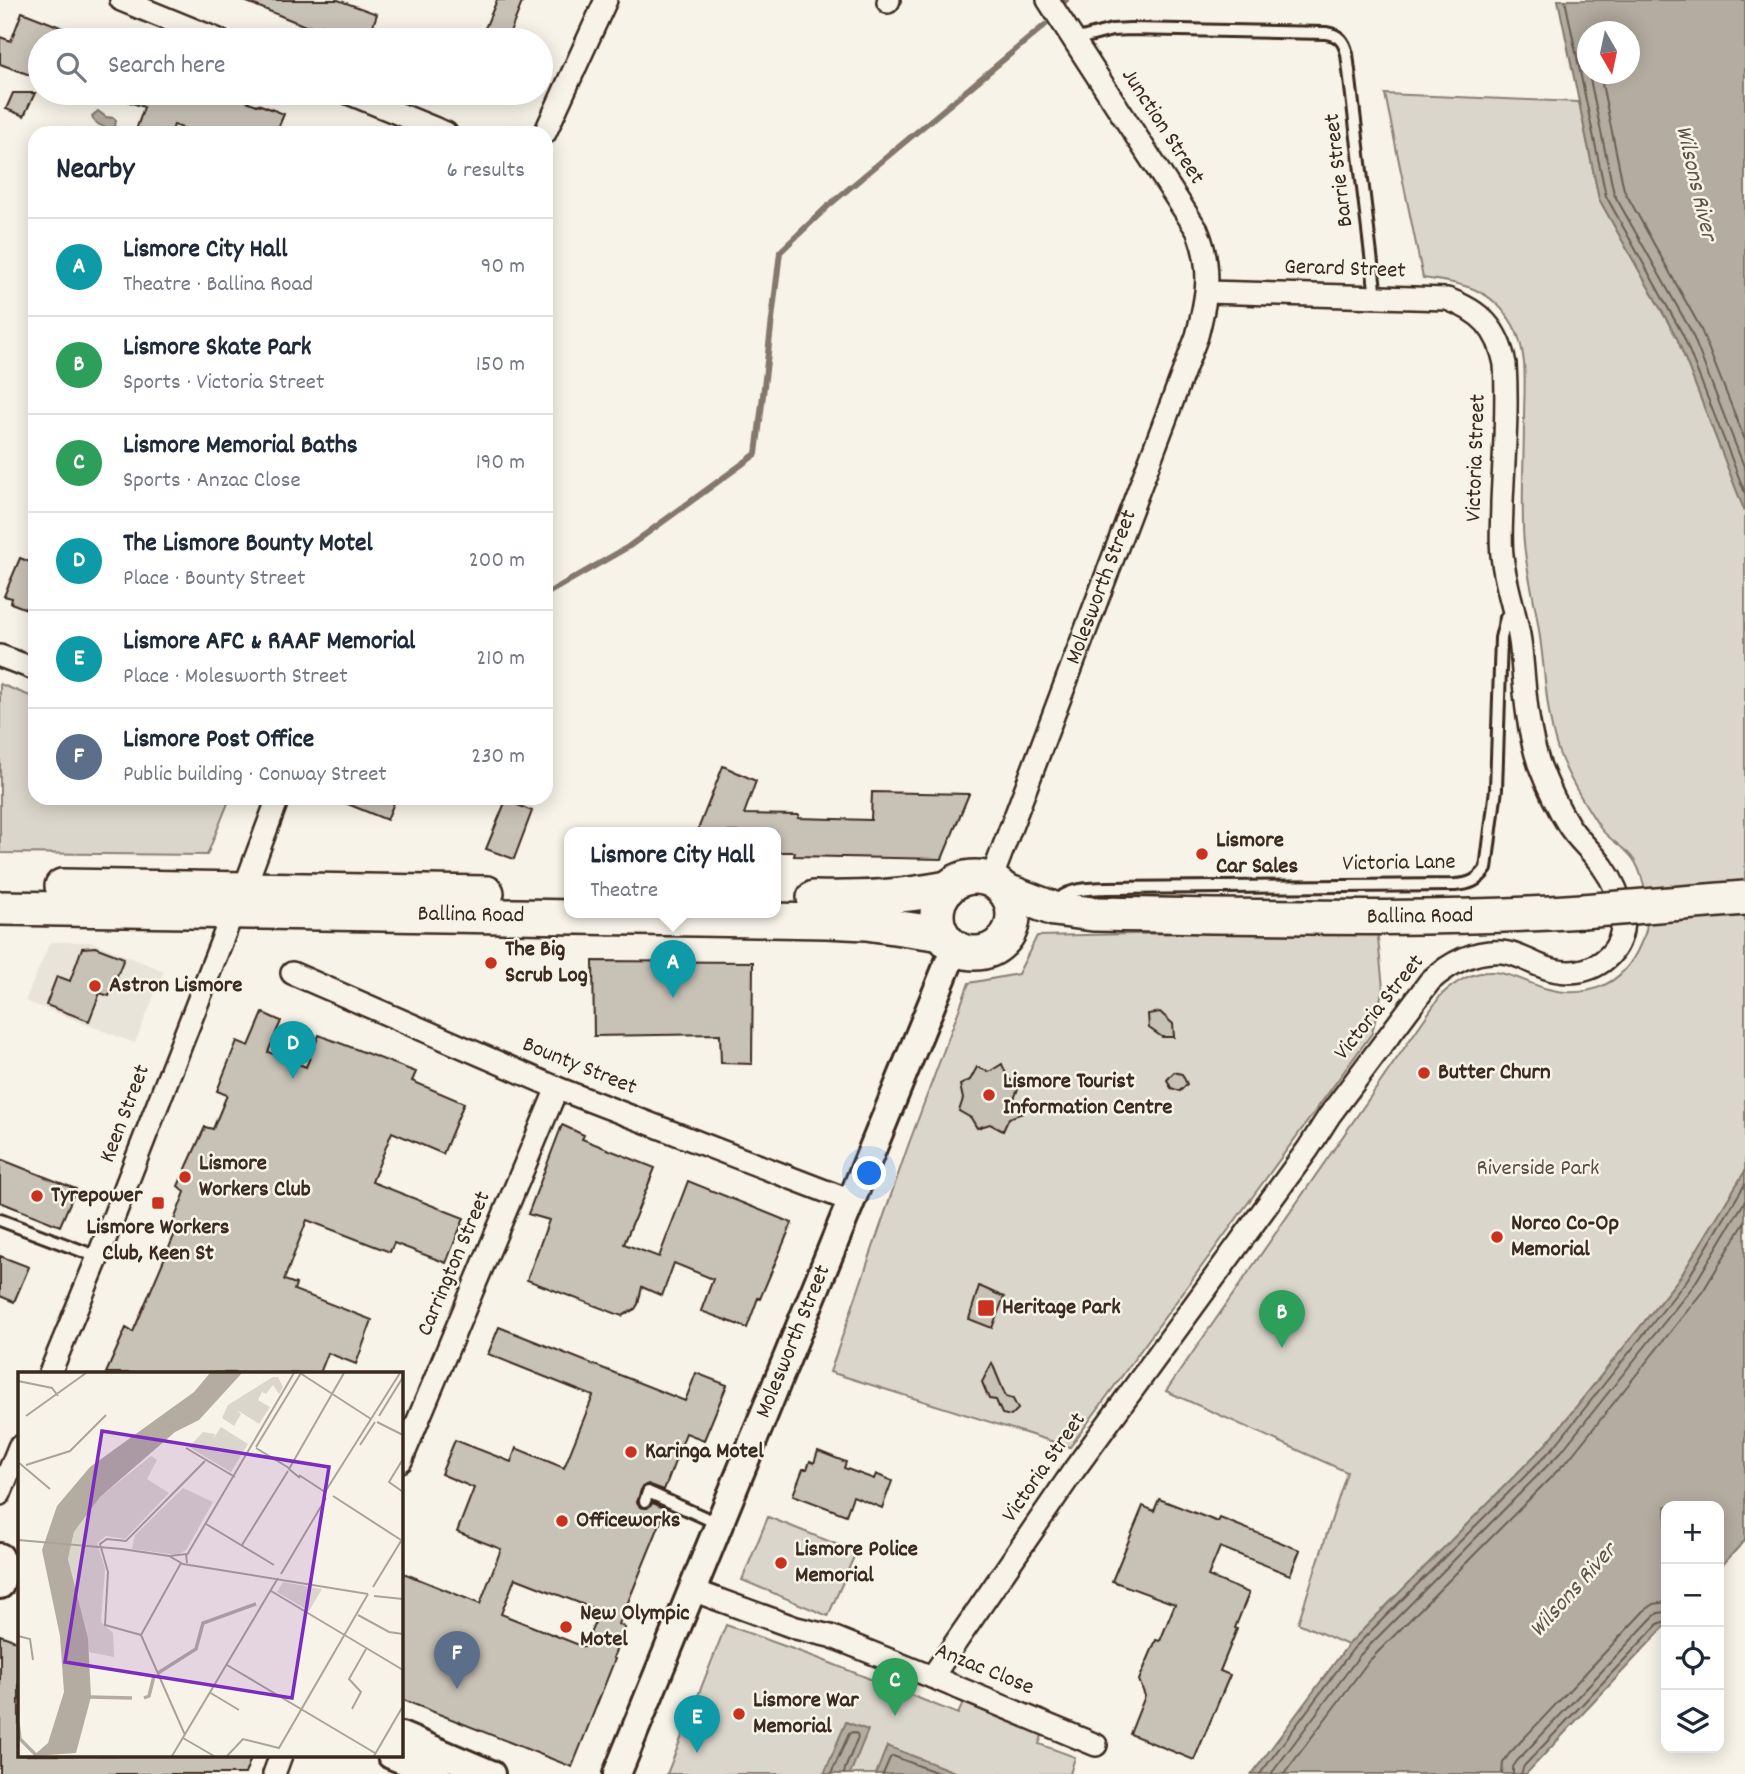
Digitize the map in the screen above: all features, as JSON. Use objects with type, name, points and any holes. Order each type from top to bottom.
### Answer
[{"type":"main road","points":[[968,877],[980,877],[998,885],[1010,900],[1013,910],[1010,932],[1003,941],[986,952],[965,952],[949,941],[937,915],[942,896],[948,888],[968,877]]},
{"type":"main road","name":"Ballina Road","points":[[0,885],[239,900],[564,912]]},
{"type":"main road","name":"Ballina Road","points":[[998,885],[1054,909],[1093,914],[1513,916],[1745,898]]},
{"type":"main road","points":[[781,898],[891,898],[948,888]]},
{"type":"main road","name":"Ballina Road","points":[[0,908],[239,900],[564,894]]},
{"type":"main road","name":"Ballina Road","points":[[1003,941],[1093,914]]},
{"type":"main road","name":"Ballina Road","points":[[742,918],[866,923],[949,941]]},
{"type":"street","points":[[121,0],[190,28]]},
{"type":"street","points":[[548,126],[606,0]]},
{"type":"street","name":"Junction Street","points":[[1048,0],[1197,230],[1206,258],[1207,292]]},
{"type":"street","points":[[377,105],[429,126]]},
{"type":"street","name":"Gerard Street","points":[[1207,292],[1447,299],[1479,315]]},
{"type":"street","name":"Molesworth Street","points":[[998,885],[1197,336],[1207,292]]},
{"type":"street","name":"Victoria Street","points":[[932,1676],[1074,1471],[1308,1149],[1328,1116],[1430,981],[1451,964],[1472,955],[1493,952],[1514,954],[1553,971],[1579,972],[1602,962],[1620,940],[1623,914],[1612,881],[1603,866],[1569,826],[1548,786],[1533,746],[1525,702],[1521,646],[1506,579],[1502,546],[1505,364],[1497,339],[1479,315]]},
{"type":"street","points":[[0,656],[28,667]]},
{"type":"street","name":"Keen Street","points":[[50,1372],[275,805]]},
{"type":"street","name":"Molesworth Street","points":[[617,1774],[851,1201],[949,941]]},
{"type":"street","name":"Bounty Street","points":[[292,973],[557,1088],[851,1201]]},
{"type":"street","name":"Carrington Street","points":[[402,1459],[557,1088]]},
{"type":"street","points":[[0,1494],[18,1449]]},
{"type":"street","points":[[0,1557],[3,1574],[0,1585],[18,1592]]},
{"type":"street","name":"Anzac Close","points":[[692,1590],[796,1628],[830,1636],[1097,1745]]},
{"type":"street","points":[[402,1736],[491,1774]]},
{"type":"street","points":[[274,1774],[281,1756]]},
{"type":"street","points":[[393,1756],[437,1774]]},
{"type":"lane","name":"Barrie Street","points":[[1074,40],[1112,30],[1130,29],[1326,33],[1341,39],[1347,54],[1376,297]]},
{"type":"lane","name":"Victoria Lane","points":[[1054,909],[1055,902],[1061,895],[1072,891],[1106,888],[1455,886],[1469,884],[1479,878],[1486,869],[1496,789],[1501,638],[1506,618],[1514,613]]},
{"type":"lane","points":[[0,1220],[98,1257]]},
{"type":"lane","points":[[645,1501],[648,1492],[719,1524]]},
{"type":"shaded area","name":"Astron Lismore","points":[[50,942],[92,942],[164,971],[135,1043],[25,1001]]},
{"type":"green space","name":"Riverside Park","points":[[1385,94],[1579,102],[1599,199],[1677,338],[1745,512],[1745,1171],[1681,1276],[1548,1442],[1348,1645],[1298,1623],[1347,1472],[1166,1391],[1441,995],[1465,978],[1486,972],[1507,974],[1559,991],[1574,992],[1601,986],[1624,971],[1633,959],[1645,934],[1647,921],[1645,889],[1639,869],[1629,854],[1604,833],[1595,820],[1567,771],[1554,735],[1523,537],[1524,359],[1518,336],[1505,313],[1486,295],[1463,285],[1423,278]]},
{"type":"green space","points":[[0,684],[28,695],[28,805],[227,805],[207,855],[0,853]]},
{"type":"green space","name":"Heritage Park","points":[[1377,929],[1383,988],[1372,1033],[1070,1447],[830,1372],[908,1146],[969,983],[1018,974],[1037,936]]},
{"type":"green space","points":[[768,1517],[856,1552],[828,1616],[742,1580]]},
{"type":"green space","points":[[726,1625],[958,1714],[963,1703],[1043,1733],[1039,1744],[1075,1757],[1070,1774],[667,1774]]},
{"type":"water","name":"Wilsons River","points":[[1558,0],[1745,0],[1745,512],[1677,338],[1599,199]]},
{"type":"water","points":[[98,111],[106,117],[114,118],[115,126],[102,126],[92,116]]},
{"type":"water","name":"Wilsons River","points":[[1745,1171],[1745,1540],[1724,1563],[1724,1501],[1661,1501],[1661,1630],[1526,1774],[1252,1774],[1348,1645],[1548,1442],[1681,1276]]},
{"type":"water","points":[[846,1722],[868,1730],[850,1774],[824,1774]]},
{"type":"water","points":[[887,1746],[960,1774],[876,1774]]},
{"type":"building","points":[[242,0],[338,0],[377,14],[373,26],[378,28],[330,28],[322,25],[321,28],[308,27]]},
{"type":"building","points":[[497,0],[523,0],[512,28],[485,28]]},
{"type":"building","points":[[22,12],[63,28],[28,28],[28,74],[0,64],[0,37],[11,41]]},
{"type":"building","points":[[13,93],[28,93],[29,105],[24,116],[6,109]]},
{"type":"building","points":[[138,105],[261,105],[284,114],[279,126],[137,126],[144,107]]},
{"type":"building","points":[[20,558],[28,561],[28,610],[11,603],[12,598],[4,596]]},
{"type":"building","points":[[723,766],[756,781],[744,814],[871,820],[872,792],[969,794],[942,859],[794,856],[795,852],[781,852],[781,827],[699,827]]},
{"type":"building","points":[[350,805],[393,805],[387,820]]},
{"type":"building","points":[[504,805],[518,805],[532,811],[514,859],[486,849]]},
{"type":"building","points":[[95,947],[124,958],[109,996],[100,993],[89,1021],[46,1005],[57,976],[70,981],[82,948]]},
{"type":"building","points":[[593,961],[753,962],[752,1064],[721,1063],[720,1034],[594,1036]]},
{"type":"building","points":[[1160,1012],[1173,1024],[1174,1037],[1162,1037],[1149,1028],[1148,1014]]},
{"type":"building","points":[[263,1013],[281,1021],[268,1052],[306,1067],[319,1035],[416,1072],[412,1081],[464,1103],[443,1154],[392,1132],[372,1182],[464,1218],[446,1263],[394,1243],[390,1252],[307,1220],[284,1280],[296,1284],[294,1290],[372,1320],[356,1364],[328,1353],[320,1372],[106,1372],[126,1328],[133,1332],[174,1236],[169,1233],[185,1192],[178,1186],[205,1127],[213,1129],[227,1095],[217,1091],[237,1041],[249,1046]]},
{"type":"building","name":"Lismore Tourist Information Centre","points":[[1002,1064],[1008,1079],[1020,1084],[1014,1099],[1023,1113],[1009,1118],[1003,1131],[990,1124],[977,1128],[971,1118],[959,1111],[963,1099],[960,1085],[970,1080],[977,1067],[989,1072]]},
{"type":"building","points":[[1174,1072],[1182,1074],[1187,1084],[1180,1091],[1171,1088],[1167,1080]]},
{"type":"building","points":[[562,1125],[584,1135],[582,1139],[655,1168],[624,1244],[659,1257],[688,1181],[792,1223],[747,1328],[701,1311],[713,1279],[674,1263],[662,1296],[642,1287],[635,1309],[622,1316],[527,1280],[549,1220],[528,1214]]},
{"type":"building","name":"Tyrepower","points":[[0,1159],[76,1189],[60,1226],[0,1202]]},
{"type":"building","points":[[0,1256],[29,1267],[14,1302],[0,1296]]},
{"type":"building","name":"Heritage Park","points":[[979,1286],[1004,1297],[992,1328],[969,1319]]},
{"type":"building","points":[[499,1327],[685,1401],[696,1373],[727,1385],[704,1440],[686,1433],[664,1490],[648,1484],[641,1490],[637,1502],[640,1507],[647,1508],[653,1503],[666,1509],[619,1624],[625,1628],[613,1658],[615,1659],[572,1767],[402,1699],[402,1572],[480,1604],[501,1549],[457,1532],[474,1488],[441,1474],[455,1440],[511,1462],[516,1448],[564,1468],[593,1396],[488,1354]],"holes":[[[515,1578],[600,1611],[584,1647],[501,1614]]]},
{"type":"building","points":[[992,1363],[1006,1397],[1013,1399],[1018,1409],[1011,1416],[1002,1414],[996,1400],[989,1399],[982,1382]]},
{"type":"building","points":[[818,1451],[846,1462],[844,1468],[874,1479],[876,1474],[892,1481],[882,1508],[853,1496],[846,1515],[793,1495],[803,1469],[807,1469],[810,1461],[814,1463]]},
{"type":"building","points":[[1159,1499],[1218,1522],[1220,1518],[1300,1550],[1290,1575],[1220,1547],[1208,1576],[1249,1593],[1220,1671],[1230,1675],[1194,1760],[1130,1734],[1145,1696],[1139,1680],[1156,1640],[1160,1641],[1175,1604],[1112,1581],[1143,1506],[1154,1511]]},
{"type":"building","points":[[0,1635],[18,1642],[18,1756],[252,1756],[245,1774],[0,1774]]},
{"type":"waterway","points":[[553,590],[628,547],[756,454],[780,252],[828,206],[1045,25]]},
{"type":"place","name":"Lismore Car Sales","points":[[1202,854]]},
{"type":"place","name":"The Big Scrub Log","points":[[491,963]]},
{"type":"place","name":"Astron Lismore","points":[[95,986]]},
{"type":"place","name":"Lismore City Hall","points":[[673,998]]},
{"type":"place","name":"Butter Churn","points":[[1424,1073]]},
{"type":"place","name":"The Lismore Bounty Motel","points":[[293,1079]]},
{"type":"place","name":"Lismore Tourist Information Centre","points":[[989,1095]]},
{"type":"place","name":"Lismore Workers Club","points":[[185,1177]]},
{"type":"place","name":"Tyrepower","points":[[37,1196]]},
{"type":"place","name":"Lismore Workers Club, Keen St","points":[[158,1203]]},
{"type":"place","name":"Norco Co-Op Memorial","points":[[1497,1237]]},
{"type":"place","name":"Heritage Park","points":[[986,1308]]},
{"type":"place","name":"Lismore Skate Park","points":[[1282,1348]]},
{"type":"place","name":"Karinga Motel","points":[[631,1452]]},
{"type":"place","name":"Officeworks","points":[[562,1521]]},
{"type":"place","name":"Lismore Police Memorial","points":[[781,1563]]},
{"type":"place","name":"New Olympic Motel","points":[[566,1627]]},
{"type":"place","name":"Lismore Post Office","points":[[457,1689]]},
{"type":"place","name":"Lismore War Memorial","points":[[739,1714]]},
{"type":"place","name":"Lismore Memorial Baths","points":[[895,1716]]},
{"type":"place","name":"Lismore AFC & RAAF Memorial","points":[[697,1753]]}]
